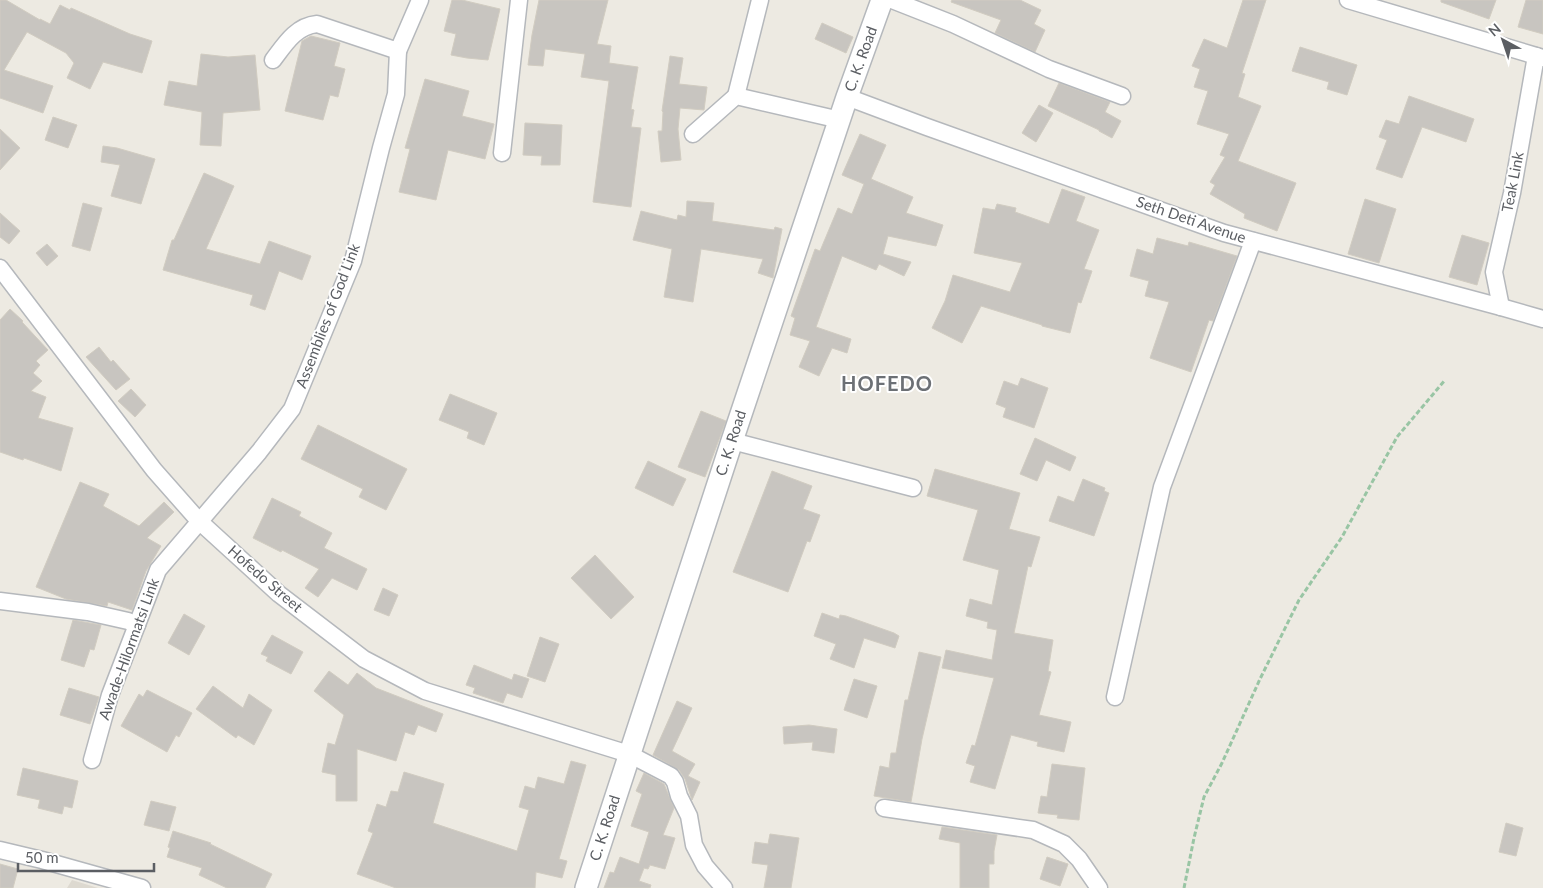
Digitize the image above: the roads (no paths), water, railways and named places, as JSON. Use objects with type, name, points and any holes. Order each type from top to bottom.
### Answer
[{"type":"street","points":[[273,60],[286,42],[298,31],[308,25],[317,24],[398,51],[420,0]]},
{"type":"street","points":[[502,153],[519,0]]},
{"type":"street","points":[[693,134],[736,96],[760,0]]},
{"type":"street","name":"C. K. Road","points":[[586,888],[732,441],[847,97],[882,0]]},
{"type":"street","points":[[892,0],[953,24],[1049,69],[1122,96]]},
{"type":"street","points":[[1348,0],[1540,57]]},
{"type":"street","name":"Assemblies of God Link","points":[[199,521],[259,452],[292,409],[310,368],[353,261],[380,148],[396,94],[398,51]]},
{"type":"street","name":"Teak Link","points":[[1501,306],[1494,272],[1540,57]]},
{"type":"street","points":[[736,96],[840,120]]},
{"type":"street","name":"Seth Deti Avenue","points":[[847,97],[1224,233],[1501,306],[1543,320]]},
{"type":"street","points":[[1115,697],[1162,487],[1253,241]]},
{"type":"street","name":"Hofedo Street","points":[[0,268],[154,470],[199,521],[280,594],[364,659],[425,691],[629,754],[671,776],[689,816],[694,845],[705,866],[724,888]]},
{"type":"street","points":[[732,441],[913,488]]},
{"type":"street","name":"Awade-Hilormatsi Link","points":[[92,760],[110,695],[158,570],[199,521]]},
{"type":"street","points":[[0,601],[88,612],[128,621],[136,625]]},
{"type":"street","points":[[884,808],[1033,830],[1064,844],[1079,859],[1099,888]]},
{"type":"street","points":[[0,850],[142,888]]},
{"type":"district","name":"HOFEDO","points":[[887,384]]}]
